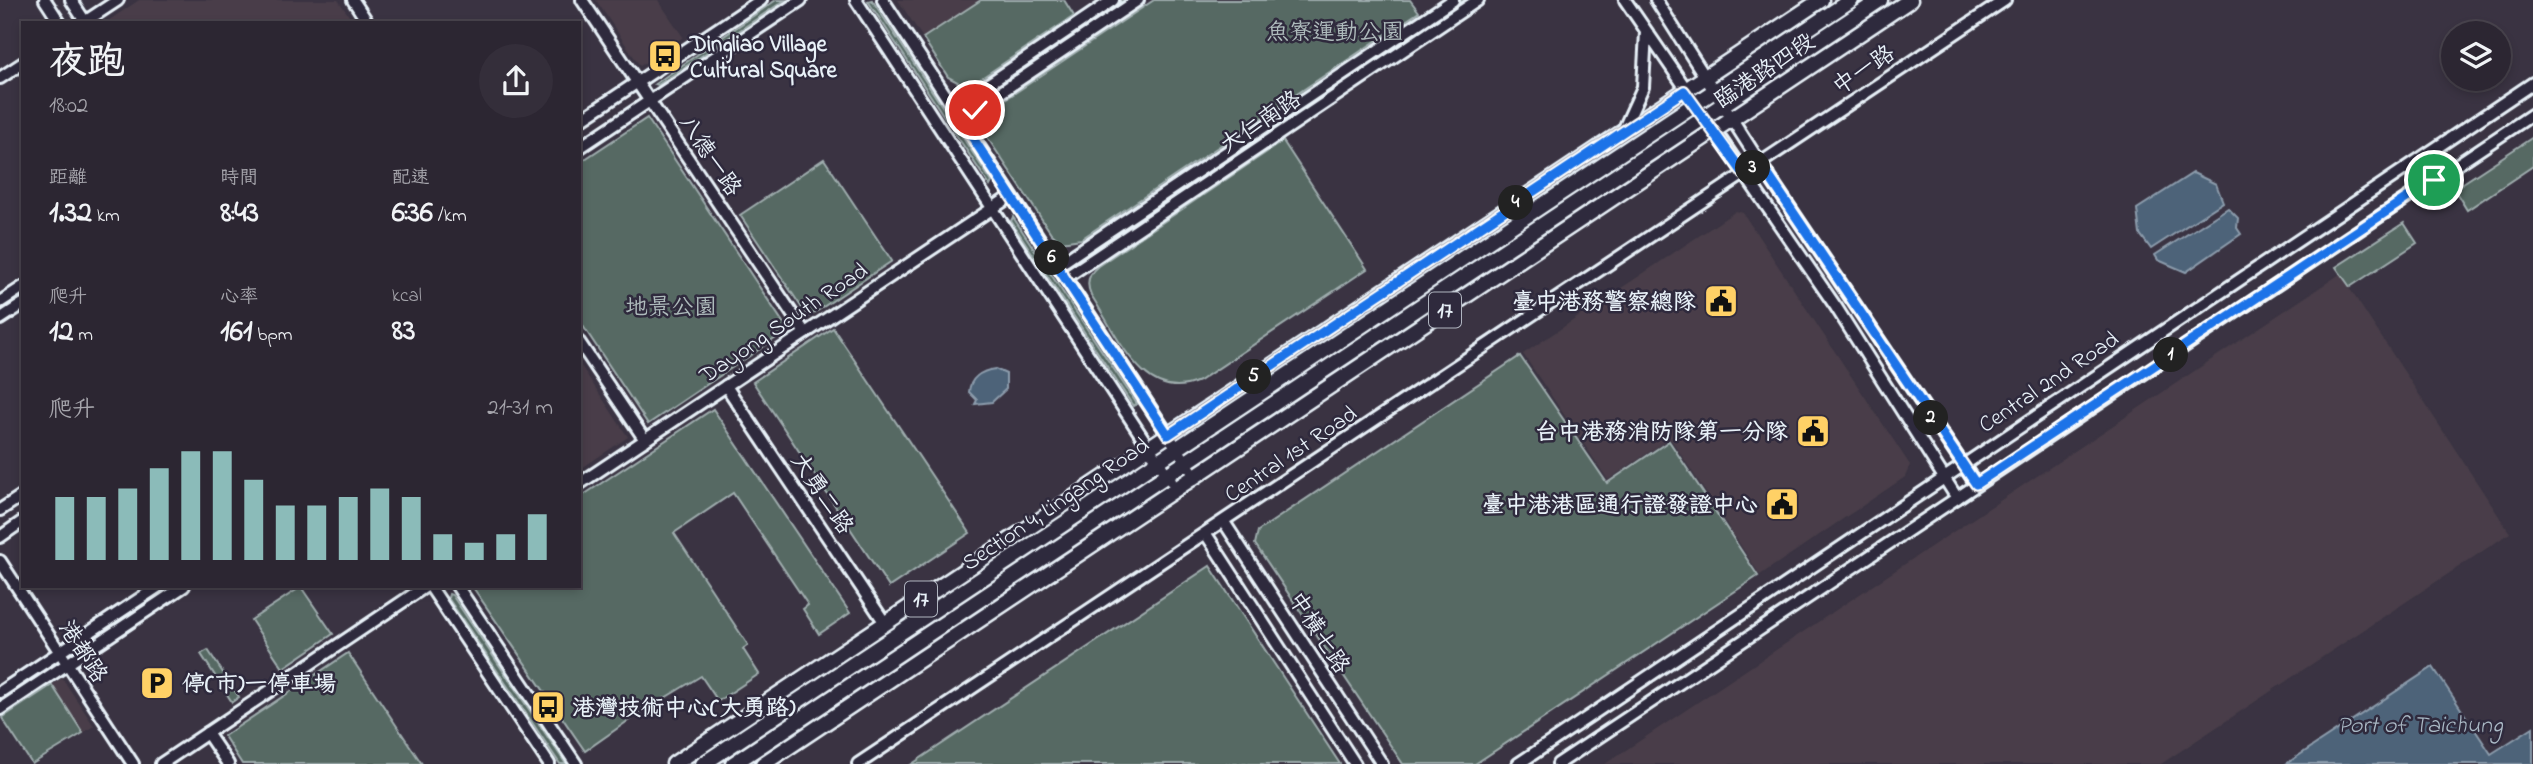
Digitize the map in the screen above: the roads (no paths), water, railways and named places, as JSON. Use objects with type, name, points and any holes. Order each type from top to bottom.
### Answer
[{"type":"main road","name":"臨港路四段","points":[[1684,91],[1821,0]]},
{"type":"main road","name":"Section 4, Lingang Road","points":[[703,764],[1851,0]]},
{"type":"main road","name":"Section 4, Lingang Road","points":[[733,764],[1881,0]]},
{"type":"main road","name":"臨港路四段","points":[[1713,132],[1910,0]]},
{"type":"main road","name":"Section 4, Lingang Road","points":[[674,764],[1684,91]]},
{"type":"main road","name":"17","points":[[763,764],[1713,132]]},
{"type":"street","points":[[45,0],[59,21]]},
{"type":"street","points":[[71,0],[84,21]]},
{"type":"street","points":[[86,21],[118,0]]},
{"type":"street","points":[[353,0],[367,21]]},
{"type":"street","name":"八德一路","points":[[582,0],[804,333]]},
{"type":"street","points":[[581,120],[761,0]]},
{"type":"street","points":[[581,147],[801,0]]},
{"type":"street","points":[[856,0],[1177,489]]},
{"type":"street","points":[[883,0],[1195,477]]},
{"type":"street","points":[[953,108],[1113,0]]},
{"type":"street","points":[[961,120],[1138,0]]},
{"type":"street","name":"大仁南路","points":[[1057,266],[1453,0]]},
{"type":"street","name":"大仁南路","points":[[1065,278],[1478,0]]},
{"type":"street","points":[[1625,0],[1684,91],[1836,307],[1957,498]]},
{"type":"street","points":[[1656,0],[1734,118],[1760,163],[1976,484]]},
{"type":"street","name":"中一路","points":[[1744,174],[2005,0]]},
{"type":"street","points":[[1622,133],[1643,87],[1646,32]]},
{"type":"street","points":[[0,78],[21,64]]},
{"type":"street","name":"Central 2nd Road","points":[[1518,764],[1961,464],[2533,83]]},
{"type":"street","name":"Central 2nd Road","points":[[1558,764],[2533,114]]},
{"type":"street","name":"Central 1st Road","points":[[858,764],[1744,174]]},
{"type":"street","name":"Dayong South Road","points":[[581,483],[1011,195]]},
{"type":"street","points":[[0,302],[21,288]]},
{"type":"street","points":[[0,319],[21,305]]},
{"type":"street","points":[[581,345],[645,440]]},
{"type":"street","name":"大勇二路","points":[[726,386],[885,623]]},
{"type":"street","points":[[0,510],[21,496]]},
{"type":"street","name":"中橫七路","points":[[1224,522],[1382,764]]},
{"type":"street","points":[[0,537],[21,523]]},
{"type":"street","name":"中橫七路","points":[[1206,534],[1355,764]]},
{"type":"street","name":"港都路","points":[[0,561],[132,764]]},
{"type":"street","points":[[0,692],[156,588]]},
{"type":"street","points":[[0,709],[181,588]]},
{"type":"street","points":[[161,764],[425,588]]},
{"type":"street","points":[[429,588],[549,764]]},
{"type":"street","points":[[458,588],[576,764]]},
{"type":"street","points":[[207,733],[228,764]]},
{"type":"water","points":[[2193,173],[2216,184],[2223,202],[2151,249],[2140,234],[2137,209]]},
{"type":"water","points":[[2228,208],[2238,218],[2237,228],[2241,234],[2186,272],[2158,260],[2155,255]]},
{"type":"water","points":[[995,369],[1006,374],[1006,389],[992,402],[975,404],[977,400],[969,392],[974,379],[985,371]]},
{"type":"water","name":"Port of Taichung","points":[[2433,667],[2491,754],[2533,727],[2533,764],[2286,764]]},
{"type":"place","name":"Dingliao Village Cultural Square","points":[[665,56]]},
{"type":"place","name":"臺中港務警察總隊","points":[[1721,301]]},
{"type":"place","name":"台中港務消防隊第一分隊","points":[[1813,431]]},
{"type":"place","name":"臺中港港區通行證發證中心","points":[[1782,504]]},
{"type":"place","name":"停(市)一停車場","points":[[157,683]]},
{"type":"place","name":"港灣技術中心(大勇路)","points":[[548,707]]},
{"type":"park label","name":"魚寮運動公園","points":[[1335,31]]},
{"type":"park label","name":"地景公園","points":[[671,306]]}]
